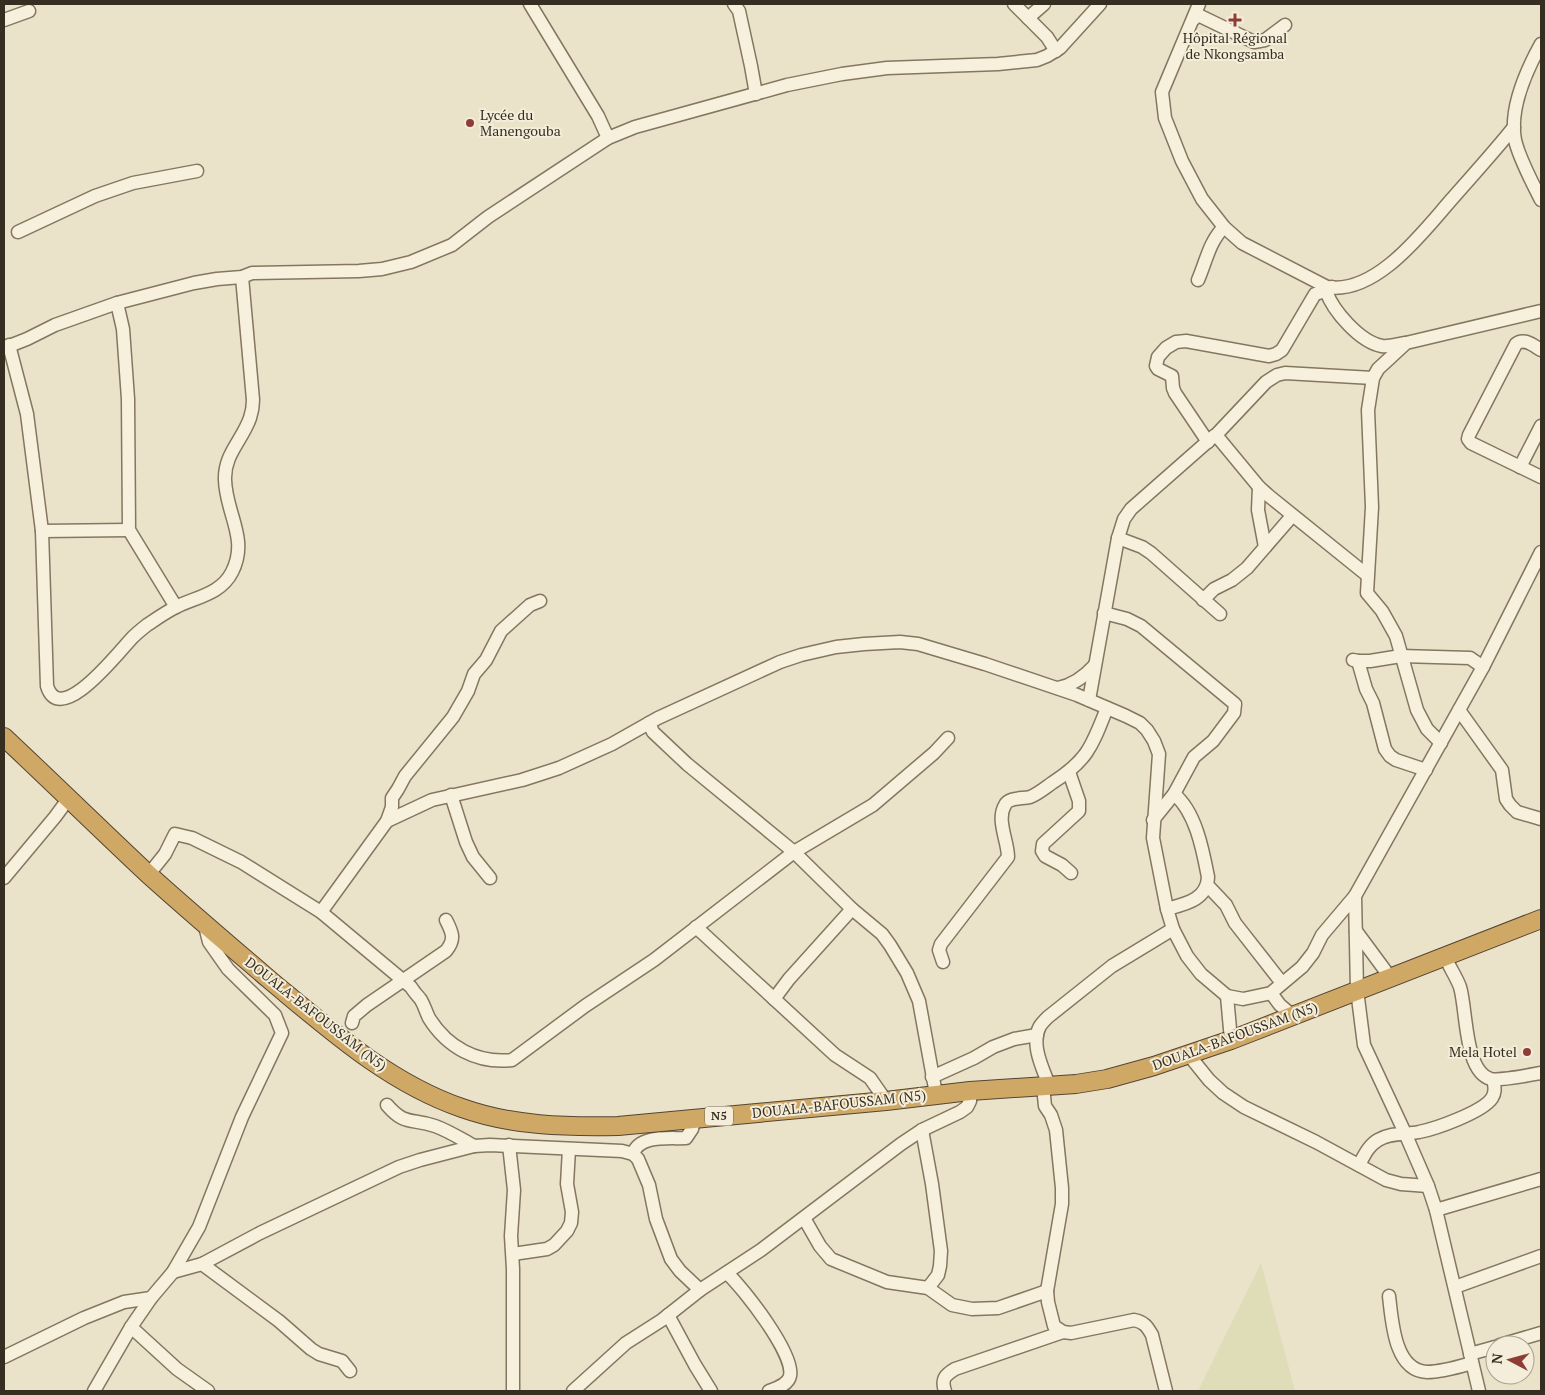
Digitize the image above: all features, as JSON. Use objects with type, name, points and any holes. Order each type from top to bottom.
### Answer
[{"type":"highway","name":"DOUALA-BAFOUSSAM (N5)","points":[[4,737],[205,926],[297,1003],[371,1061],[423,1092],[462,1108],[527,1124],[618,1126],[886,1101],[936,1094],[1076,1084],[1107,1078],[1154,1066],[1232,1040],[1390,976],[1541,919]]},
{"type":"street","points":[[530,4],[598,116],[608,138]]},
{"type":"street","points":[[734,4],[739,11],[756,94]]},
{"type":"street","points":[[1014,4],[1047,37],[1056,51]]},
{"type":"street","points":[[1028,18],[1044,4]]},
{"type":"street","points":[[242,277],[253,400],[250,420],[232,450],[226,466],[227,497],[239,540],[239,551],[232,572],[217,590],[176,607],[147,625],[133,636],[92,681],[68,697],[54,698],[50,695],[47,686],[42,530],[27,414],[6,346],[116,303],[194,283],[242,277],[252,273],[382,269],[410,262],[452,245],[488,217],[608,138],[635,127],[756,94],[842,74],[887,68],[1037,60],[1056,51],[1100,4]]},
{"type":"street","points":[[1194,19],[1199,4]]},
{"type":"street","points":[[4,20],[29,11]]},
{"type":"street","points":[[1285,25],[1265,40],[1254,42],[1196,14],[1162,92],[1163,110],[1168,129],[1190,178],[1202,199],[1224,227],[1242,243],[1327,287],[1329,290],[1329,301],[1348,324],[1360,335],[1382,346],[1406,343],[1541,311]]},
{"type":"street","points":[[1541,44],[1520,90],[1514,128],[1516,142],[1541,200]]},
{"type":"street","points":[[1367,575],[1322,537],[1292,516],[1259,487],[1212,438],[1175,393],[1172,376],[1156,366],[1158,358],[1171,344],[1186,341],[1269,356],[1276,354],[1282,350],[1315,294],[1362,281],[1398,258],[1514,128]]},
{"type":"street","points":[[18,232],[95,196],[133,184],[197,171]]},
{"type":"street","points":[[1198,280],[1212,242],[1216,234],[1224,227]]},
{"type":"street","points":[[116,303],[123,329],[128,399],[129,530],[176,607]]},
{"type":"street","points":[[1541,350],[1523,341],[1516,344],[1468,440],[1541,477]]},
{"type":"street","points":[[1406,343],[1378,369],[1373,378],[1368,410],[1372,507],[1367,593],[1382,611],[1396,636],[1417,710],[1427,730],[1441,743]]},
{"type":"street","points":[[1088,700],[1118,538],[1124,519],[1131,509],[1212,438],[1266,382],[1277,375],[1285,373],[1373,378]]},
{"type":"street","points":[[1520,467],[1541,426]]},
{"type":"street","points":[[1259,487],[1258,510],[1265,547]]},
{"type":"street","points":[[1204,600],[1214,589],[1239,575],[1292,516]]},
{"type":"street","points":[[42,530],[129,530]]},
{"type":"street","points":[[1118,538],[1146,550],[1220,614]]},
{"type":"street","points":[[387,821],[432,800],[522,780],[560,768],[612,744],[648,723],[780,662],[801,655],[836,647],[864,644],[900,642],[918,644],[1058,688],[1107,708],[1140,724],[1147,730],[1159,754],[1153,820],[1155,854],[1173,929],[1187,956],[1201,974],[1227,996],[1243,999],[1271,993],[1302,967],[1313,953],[1322,935],[1355,896],[1484,668],[1541,552]]},
{"type":"street","points":[[321,912],[387,821],[392,798],[406,776],[453,717],[468,690],[474,674],[486,660],[500,632],[530,605],[540,601]]},
{"type":"street","points":[[1104,613],[1142,626],[1235,704],[1234,713],[1212,741],[1194,757],[1174,794],[1153,820]]},
{"type":"street","points":[[1426,770],[1396,760],[1385,749],[1373,703],[1356,661],[1401,656],[1470,658],[1484,668]]},
{"type":"street","points":[[1058,688],[1079,680],[1094,666]]},
{"type":"street","points":[[943,962],[939,950],[941,944],[1008,857],[1008,849],[1002,828],[1005,804],[1038,793],[1069,772],[1088,754],[1107,708]]},
{"type":"street","points":[[1459,710],[1502,770],[1506,799],[1510,806],[1517,812],[1541,819]]},
{"type":"street","points":[[648,723],[653,732],[687,764],[794,852],[852,909],[882,934],[907,973],[919,1002],[936,1094]]},
{"type":"street","points":[[149,874],[165,854],[175,834],[192,838],[241,862],[321,912],[403,980],[421,1000],[428,1017],[438,1030],[460,1051],[498,1062],[512,1060],[585,1006],[654,960],[794,852],[873,805],[934,753],[948,738]]},
{"type":"street","points":[[1069,772],[1079,801],[1079,811],[1043,844],[1042,851],[1045,856],[1062,865],[1070,874]]},
{"type":"street","points":[[1174,794],[1185,805],[1193,819],[1206,868],[1208,886],[1226,905],[1235,923],[1282,984]]},
{"type":"street","points":[[450,795],[473,857],[490,878]]},
{"type":"street","points":[[4,878],[69,798]]},
{"type":"street","points":[[1167,909],[1193,900],[1203,893],[1208,886]]},
{"type":"street","points":[[1355,896],[1357,990],[1364,1044],[1405,1132],[1436,1210],[1479,1391]]},
{"type":"street","points":[[774,999],[789,979],[852,909]]},
{"type":"street","points":[[352,1023],[354,1016],[366,1005],[452,944],[453,938],[446,920]]},
{"type":"street","points":[[94,1391],[131,1327],[151,1298],[173,1272],[198,1227],[242,1117],[282,1033],[275,1015],[228,969],[209,942],[205,926]]},
{"type":"street","points":[[696,927],[840,1058],[870,1078],[886,1101]]},
{"type":"street","points":[[1062,1332],[1054,1326],[1047,1291],[1062,1204],[1062,1188],[1056,1130],[1051,1115],[1045,1106],[1046,1086],[1037,1051],[1039,1027],[1073,996],[1112,966],[1173,929]]},
{"type":"street","points":[[1356,932],[1390,976]]},
{"type":"street","points":[[1445,956],[1460,986],[1473,1059],[1479,1071],[1485,1077],[1493,1080],[1541,1073]]},
{"type":"street","points":[[1271,993],[1280,1005],[1293,1016]]},
{"type":"street","points":[[1227,996],[1232,1040]]},
{"type":"street","points":[[932,1077],[998,1045],[1037,1035]]},
{"type":"street","points":[[1188,1054],[1209,1080],[1223,1093],[1244,1107],[1386,1180],[1401,1184],[1428,1186]]},
{"type":"street","points":[[1359,1165],[1370,1146],[1378,1140],[1393,1134],[1417,1132],[1436,1127],[1480,1108],[1494,1096],[1493,1080]]},
{"type":"street","points":[[573,1391],[626,1343],[668,1315],[700,1290],[761,1250],[901,1144],[922,1130],[960,1112],[967,1106],[970,1100],[970,1091]]},
{"type":"street","points":[[387,1105],[396,1116],[402,1119],[444,1130],[474,1146]]},
{"type":"street","points":[[632,1154],[634,1149],[644,1142],[667,1138],[686,1138],[692,1129],[695,1118]]},
{"type":"street","points":[[922,1130],[932,1184],[941,1252],[938,1274],[928,1288]]},
{"type":"street","points":[[173,1272],[202,1264],[260,1233],[399,1167],[474,1146],[509,1145],[622,1151],[632,1154],[638,1159],[649,1186],[656,1219],[671,1259],[680,1271],[700,1290]]},
{"type":"street","points":[[509,1145],[514,1190],[511,1236],[513,1254],[512,1391]]},
{"type":"street","points":[[513,1254],[547,1249],[554,1245],[567,1231],[571,1223],[572,1212],[567,1184],[569,1149]]},
{"type":"street","points":[[1436,1210],[1541,1179]]},
{"type":"street","points":[[804,1218],[820,1246],[831,1259],[887,1282],[928,1288],[952,1305],[980,1310],[998,1308],[1047,1291]]},
{"type":"street","points":[[1455,1287],[1541,1256]]},
{"type":"street","points":[[202,1264],[279,1321],[310,1349],[319,1354],[342,1361],[350,1371]]},
{"type":"street","points":[[727,1273],[740,1285],[787,1357],[790,1376],[786,1382],[769,1391]]},
{"type":"street","points":[[1389,1296],[1394,1332],[1403,1359],[1415,1369],[1426,1372],[1442,1370],[1485,1351]]},
{"type":"street","points":[[4,1357],[84,1318],[124,1302],[151,1298]]},
{"type":"street","points":[[668,1315],[695,1366],[711,1391]]},
{"type":"street","points":[[945,1391],[943,1379],[945,1375],[955,1369],[1062,1332],[1084,1331],[1134,1320],[1142,1321],[1148,1326],[1152,1334],[1166,1391]]},
{"type":"street","points":[[131,1327],[177,1369],[208,1391]]},
{"type":"shaded area","points":[[1261,1263],[1295,1391],[1198,1391]]},
{"type":"place","name":"Hôpital Régional de Nkongsamba","points":[[1235,20]]},
{"type":"place","name":"Lycée du Manengouba","points":[[470,123]]},
{"type":"place","name":"Mela Hotel","points":[[1527,1052]]}]
